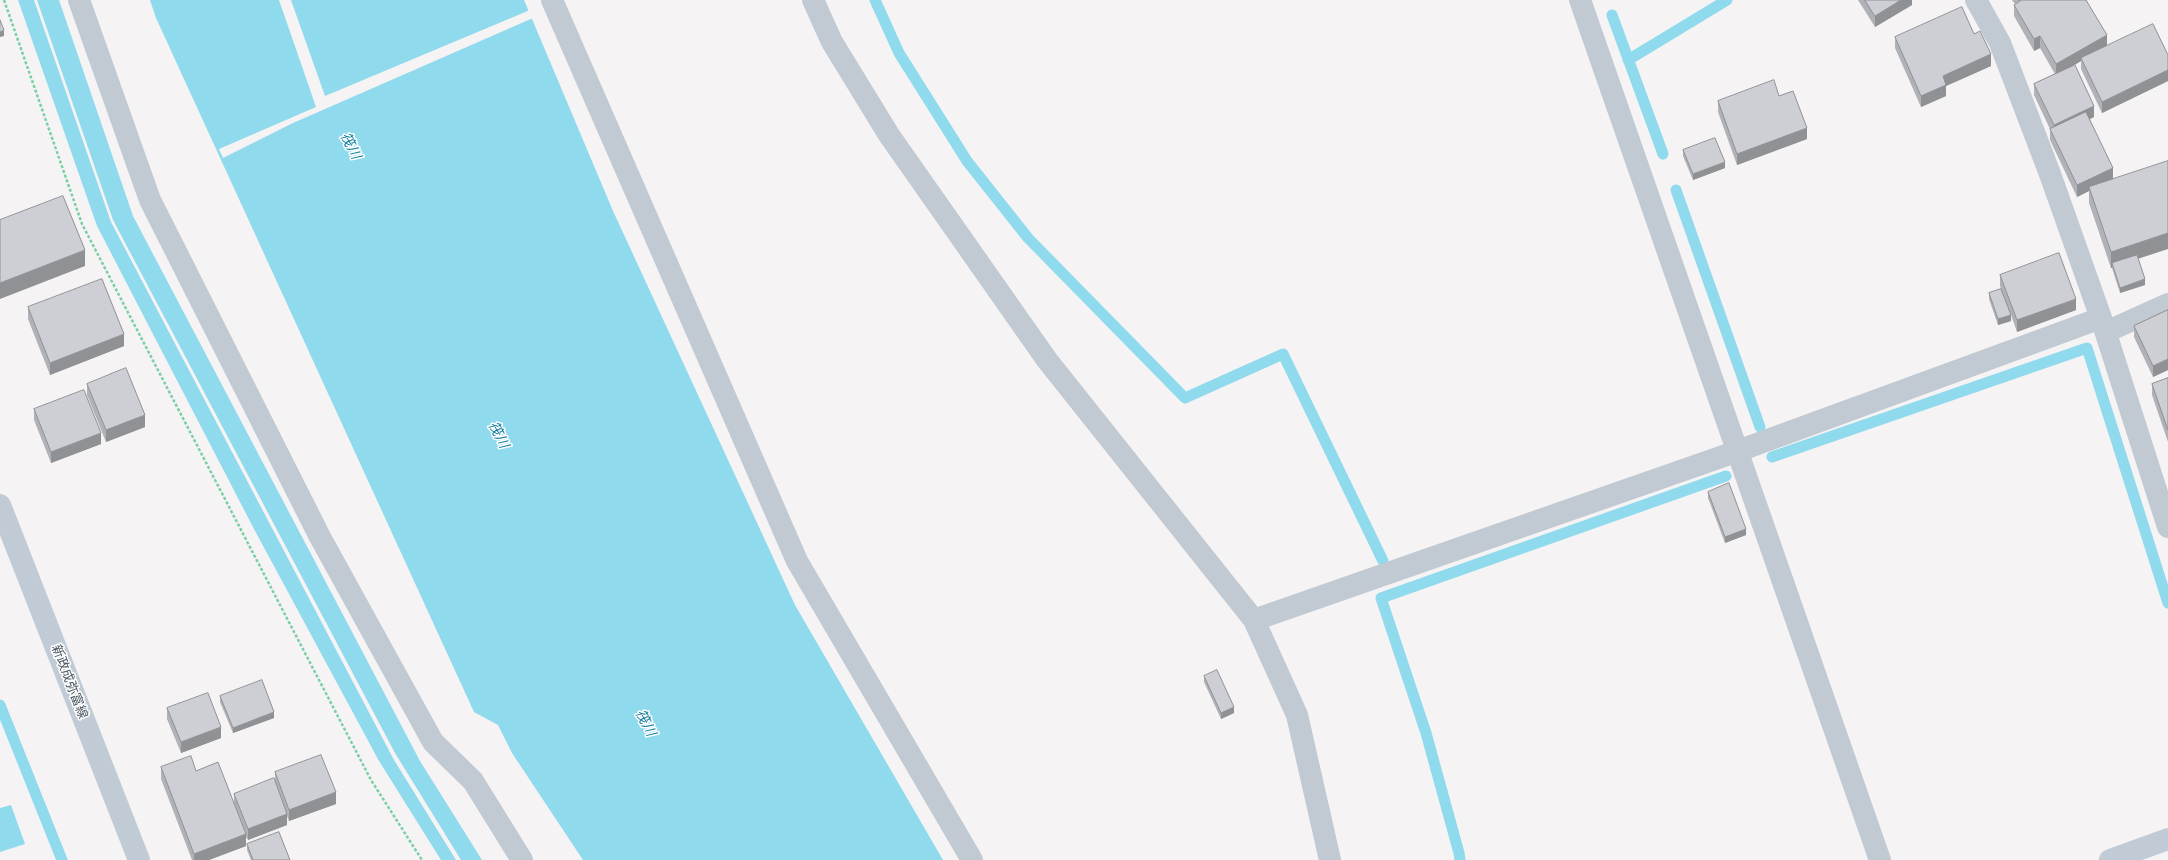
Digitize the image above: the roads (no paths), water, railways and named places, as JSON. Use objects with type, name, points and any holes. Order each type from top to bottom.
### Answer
[{"type":"main road","name":"新政成弥富線","points":[[0,505],[139,860]]},
{"type":"main road","points":[[2110,860],[2168,839]]},
{"type":"street","points":[[79,0],[150,200],[320,536],[433,742],[473,781],[522,860]]},
{"type":"street","points":[[552,0],[797,561],[972,860]]},
{"type":"street","points":[[813,0],[832,42],[889,135],[1047,360],[1254,620],[1297,715],[1330,860]]},
{"type":"street","points":[[1580,0],[1880,860]]},
{"type":"street","points":[[1976,0],[2003,50],[2050,174],[2104,325],[2168,527]]},
{"type":"street","points":[[1254,620],[1738,451],[2168,304]]},
{"type":"water","points":[[18,0],[34,0],[111,222],[394,760],[456,860],[441,860],[379,761],[254,529],[97,226]]},
{"type":"water","points":[[37,0],[59,0],[133,216],[420,761],[482,860],[461,860],[395,753],[113,220]]},
{"type":"water","name":"筏川","points":[[150,0],[524,0],[613,211],[795,605],[943,860],[583,860],[512,753],[498,725],[474,712],[156,18]]},
{"type":"water","points":[[11,805],[25,844],[0,852],[0,808]]},
{"type":"waterway","points":[[875,0],[899,53],[967,161],[1028,238],[1185,398],[1283,354],[1383,561]]},
{"type":"waterway","points":[[1628,60],[1727,0]]},
{"type":"waterway","points":[[1612,15],[1663,154]]},
{"type":"waterway","points":[[1676,190],[1760,427]]},
{"type":"waterway","points":[[1772,457],[2087,348],[2168,603]]},
{"type":"waterway","points":[[1460,860],[1426,733],[1381,598],[1726,476]]},
{"type":"waterway","points":[[0,705],[62,860]]}]
